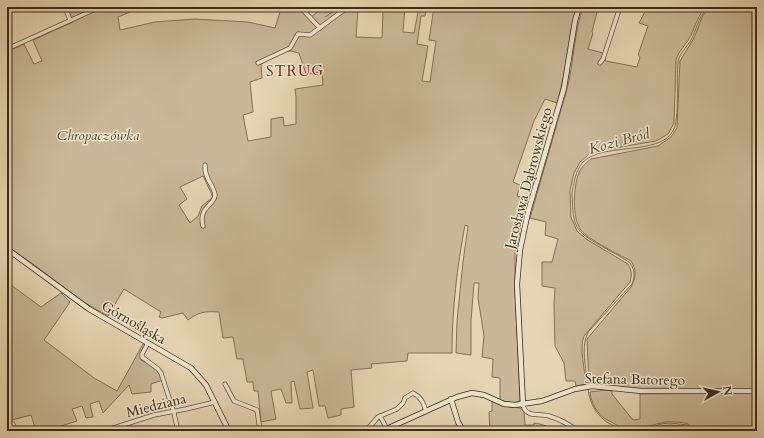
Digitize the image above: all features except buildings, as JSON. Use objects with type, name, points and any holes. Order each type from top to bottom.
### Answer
[{"type":"street","points":[[7,10],[14,7]]},
{"type":"street","points":[[65,7],[70,20]]},
{"type":"street","points":[[7,49],[100,7]]},
{"type":"street","points":[[300,7],[320,28]]},
{"type":"street","points":[[258,63],[290,48],[298,34],[310,35],[348,7]]},
{"type":"street","name":"Jarosława Dąbrowskiego","points":[[523,405],[517,284],[518,261],[528,212],[565,82],[574,26],[579,7]]},
{"type":"street","points":[[600,63],[603,59],[620,7]]},
{"type":"street","points":[[203,226],[203,212],[214,199],[215,194],[206,175],[205,165]]},
{"type":"street","name":"Górnośląska","points":[[7,249],[89,309],[192,368],[206,385],[229,431]]},
{"type":"street","points":[[148,343],[142,357],[160,370],[174,411],[178,431]]},
{"type":"street","points":[[224,384],[234,402],[257,410],[260,431]]},
{"type":"street","name":"Stefana Batorego","points":[[382,431],[451,399],[474,393],[508,404],[523,405],[583,387],[592,386],[648,391],[757,391]]},
{"type":"street","points":[[366,431],[380,416],[399,407],[405,398],[413,393],[423,400],[426,411]]},
{"type":"street","points":[[451,399],[458,422],[463,431]]},
{"type":"street","name":"Miedziana","points":[[104,431],[154,415],[215,402]]},
{"type":"street","points":[[523,405],[524,409],[528,413],[535,415],[547,415],[569,425],[578,431]]},
{"type":"street","points":[[380,416],[389,429]]},
{"type":"street","points":[[13,424],[15,431]]},
{"type":"green space","name":"Chropaczówka","points":[[67,7],[142,7],[118,17],[120,30],[155,22],[195,19],[248,22],[275,28],[283,7],[298,7],[311,17],[324,7],[369,7],[405,7],[403,32],[414,33],[419,7],[426,7],[425,16],[421,16],[417,44],[428,46],[422,81],[430,82],[436,41],[429,40],[434,7],[577,7],[557,103],[545,99],[534,121],[513,182],[520,185],[517,196],[527,199],[515,253],[515,291],[520,400],[513,403],[500,400],[500,378],[492,377],[493,359],[482,357],[484,336],[478,298],[479,283],[474,283],[471,321],[471,355],[456,353],[457,321],[468,226],[465,225],[456,289],[452,353],[408,353],[407,361],[371,364],[372,368],[351,370],[354,407],[341,409],[341,415],[328,418],[325,406],[319,406],[313,370],[307,372],[313,408],[300,409],[294,381],[291,382],[292,403],[286,403],[281,389],[271,391],[276,419],[261,422],[258,391],[254,391],[253,382],[247,382],[243,359],[237,359],[233,337],[223,338],[219,312],[202,313],[195,315],[188,320],[183,313],[162,318],[159,317],[161,312],[124,289],[108,316],[82,301],[7,246],[7,52],[24,44],[34,64],[42,61],[33,40],[73,22]],"holes":[[[369,7],[369,11],[383,11],[382,38],[356,37],[358,9]],[[291,51],[299,53],[306,74],[322,72],[323,85],[295,89],[296,124],[284,126],[283,117],[271,119],[271,137],[248,141],[243,115],[253,112],[250,82],[262,78],[261,64],[283,52]],[[203,176],[213,197],[202,206],[198,216],[190,223],[179,205],[187,199],[180,187]]]},
{"type":"green space","points":[[583,7],[588,7],[597,12],[588,49],[603,53],[606,61],[637,67],[640,57],[638,55],[648,26],[639,23],[647,8],[706,7],[676,60],[674,123],[668,134],[656,141],[603,150],[589,154],[580,162],[574,173],[570,190],[571,217],[577,231],[586,239],[628,264],[631,275],[630,282],[584,336],[582,353],[586,384],[576,386],[575,381],[566,381],[564,363],[555,346],[555,288],[542,286],[542,262],[552,262],[558,239],[545,235],[546,222],[530,218],[567,89]]},
{"type":"green space","points":[[712,7],[757,7],[757,389],[642,389],[589,384],[587,339],[631,287],[635,277],[635,271],[631,261],[584,234],[581,230],[576,218],[574,202],[577,179],[581,169],[591,159],[658,146],[671,137],[677,128],[680,61],[694,38],[703,15]]},
{"type":"green space","points":[[7,282],[41,307],[61,293],[70,302],[44,340],[94,378],[117,391],[143,344],[145,345],[141,353],[141,360],[159,370],[163,380],[151,384],[151,392],[132,394],[129,385],[103,413],[99,401],[90,404],[93,417],[86,418],[82,406],[72,409],[77,421],[45,431],[36,431],[31,415],[8,421],[11,431],[7,431]]},
{"type":"green space","points":[[606,390],[612,391],[612,394],[633,420],[640,419],[640,394],[757,393],[757,431],[695,431],[688,424],[671,422],[663,422],[630,430],[607,420],[600,415],[595,408],[590,392]]},
{"type":"green space","points":[[492,401],[503,406],[520,408],[524,412],[525,425],[534,425],[534,423],[541,424],[548,427],[551,431],[490,431],[489,412],[492,411]]},
{"type":"green space","points":[[661,426],[684,426],[691,431],[649,431]]},
{"type":"waterway","points":[[325,17],[340,7]]},
{"type":"waterway","name":"Kozi Bród","points":[[588,385],[584,357],[586,337],[589,331],[632,284],[634,273],[630,263],[595,243],[579,230],[573,214],[572,195],[575,178],[578,169],[583,162],[592,156],[604,152],[656,144],[666,139],[673,131],[676,118],[677,69],[679,58],[691,40],[701,17],[708,7]]},
{"type":"waterway","name":"Kozi Bród","points":[[588,388],[589,397],[592,404],[601,417],[614,426],[630,431]]},
{"type":"waterway","name":"Kozi Bród","points":[[641,431],[661,424],[670,423],[688,425],[694,431]]},
{"type":"district","name":"STRUG","points":[[295,71]]}]
